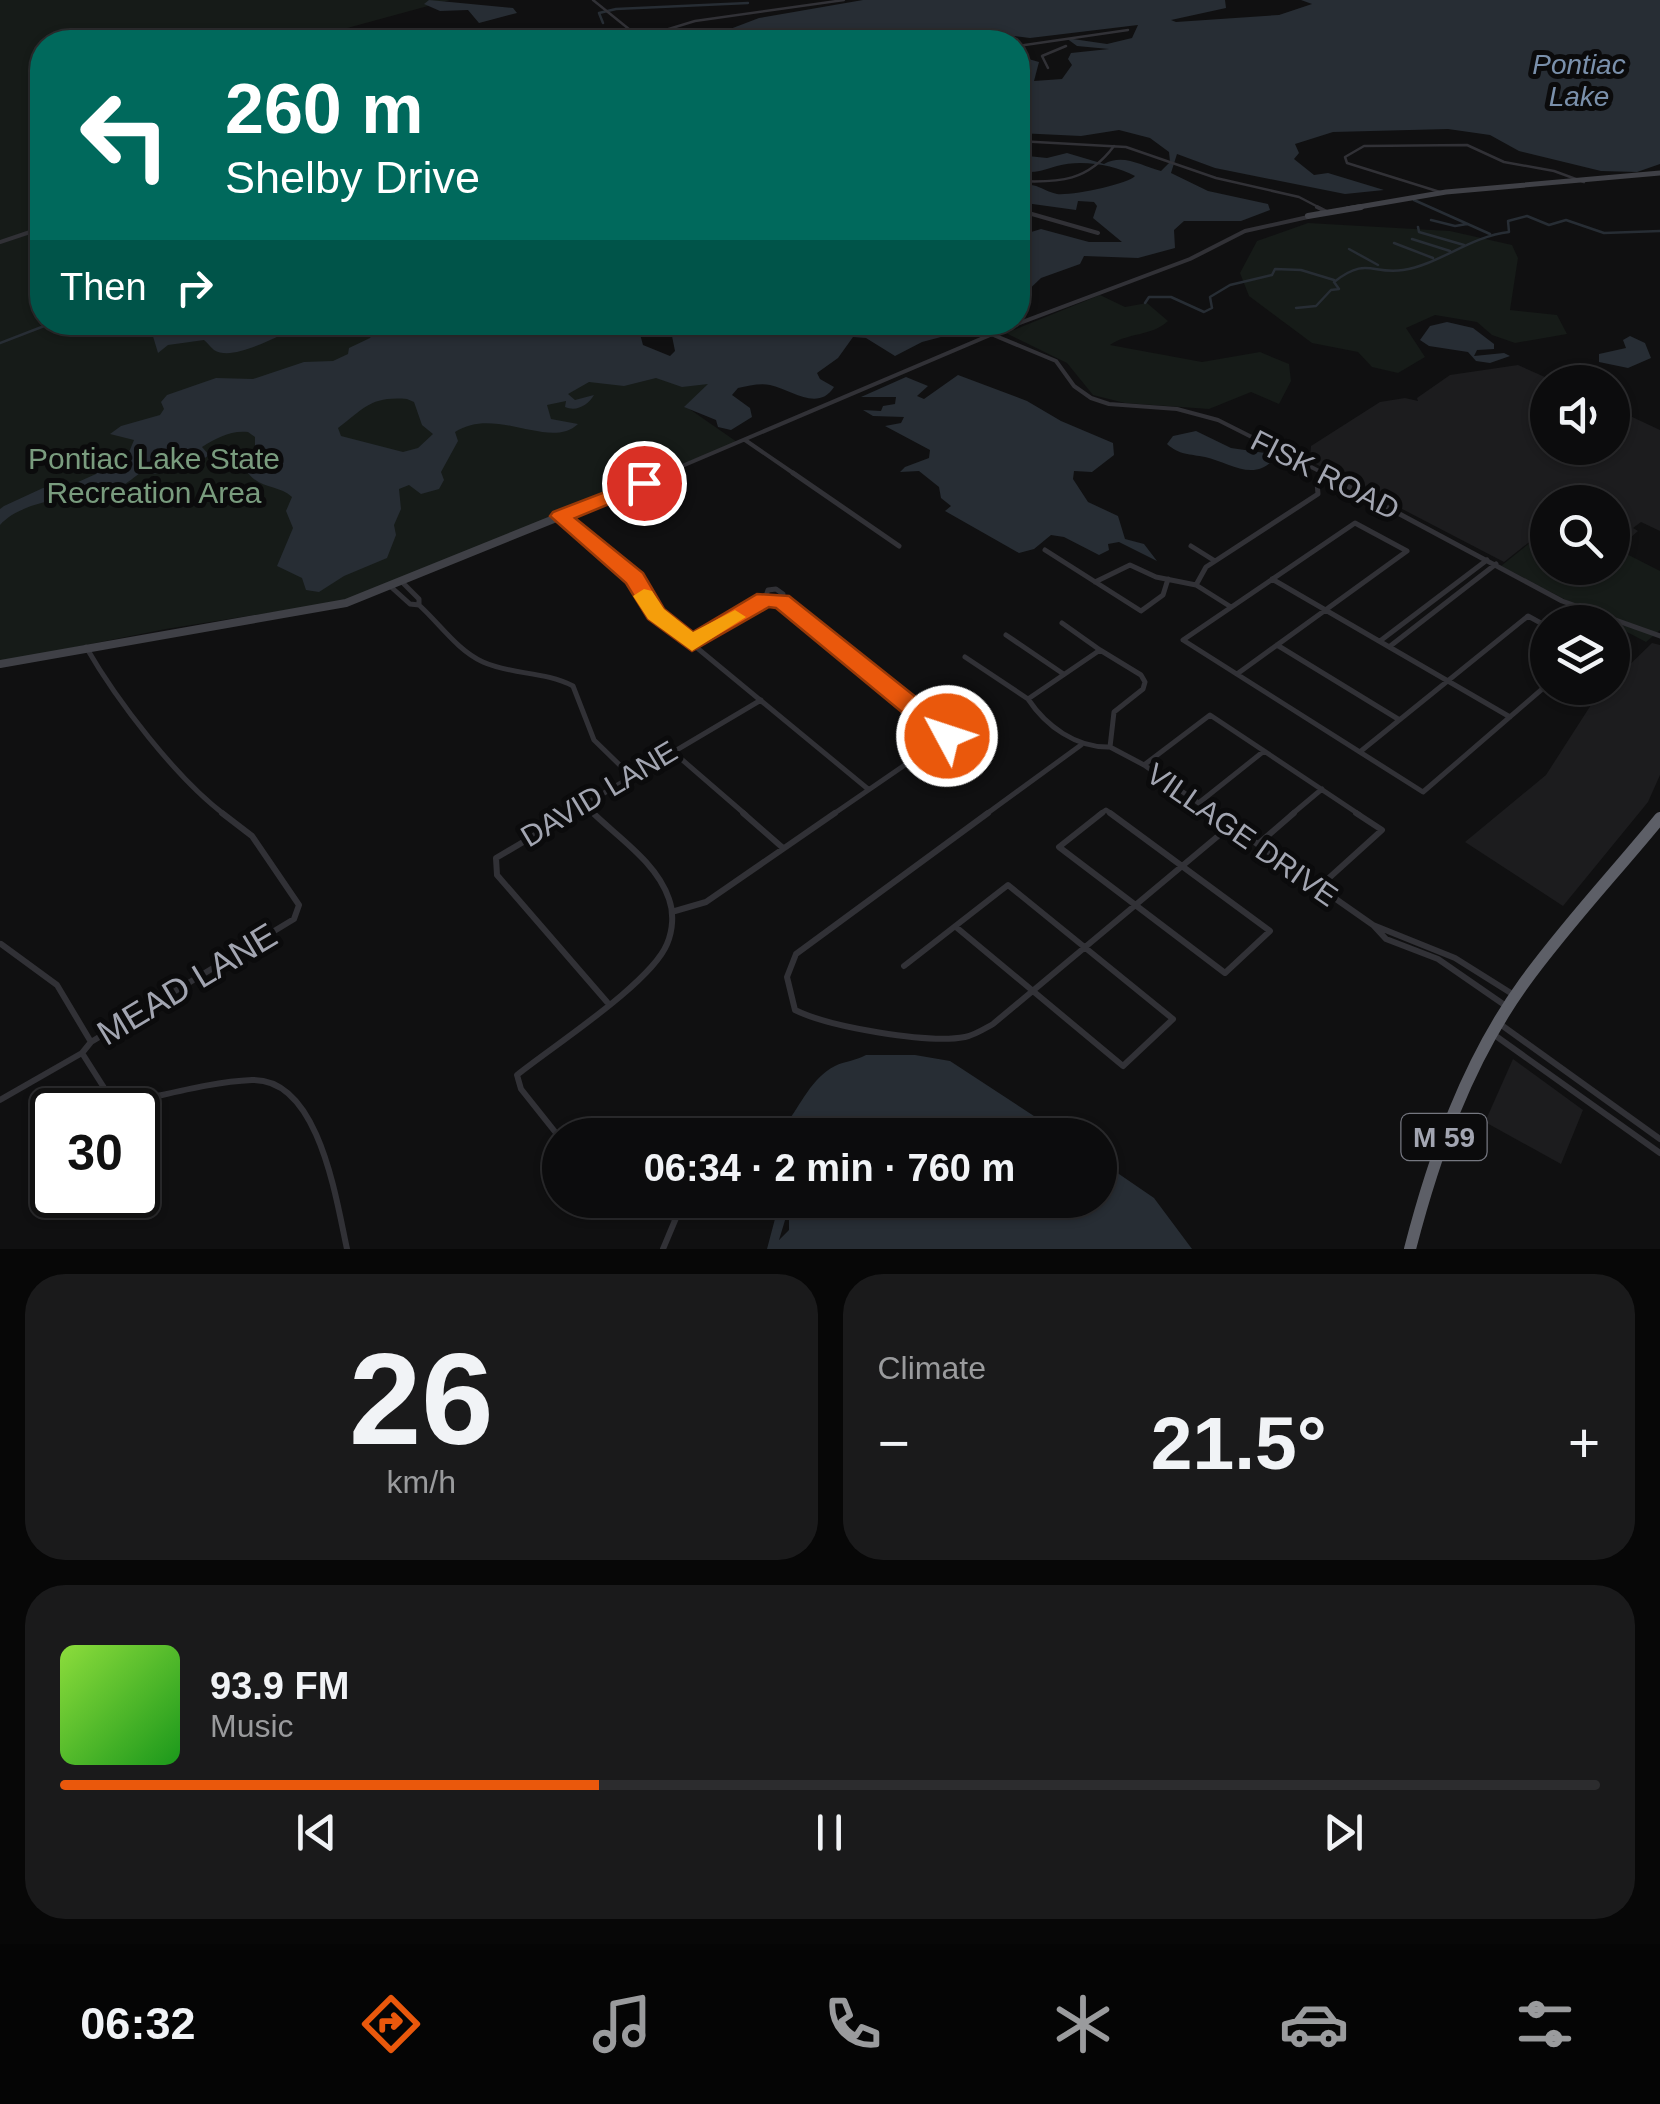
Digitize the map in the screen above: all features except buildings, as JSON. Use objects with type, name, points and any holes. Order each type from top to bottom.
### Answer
[{"type":"highway","name":"M 59","points":[[1410,1249],[1442,1140],[1496,1029],[1512,1002],[1660,818]]},
{"type":"street","points":[[593,0],[630,30]]},
{"type":"street","points":[[666,30],[695,21],[844,0]]},
{"type":"street","points":[[1030,46],[1065,37],[1128,30]]},
{"type":"street","points":[[1036,46],[1052,51]]},
{"type":"street","points":[[1048,68],[1042,56],[1066,46]]},
{"type":"street","points":[[1030,142],[1114,146],[1226,181],[1299,197],[1327,212]]},
{"type":"street","points":[[1440,192],[1348,163],[1345,158],[1364,146],[1468,144],[1504,162],[1554,170],[1584,182]]},
{"type":"street","points":[[1030,181],[1073,180],[1101,164],[1114,146]]},
{"type":"street","points":[[1030,319],[1198,255],[1245,231],[1308,216],[1440,192],[1660,173]]},
{"type":"street","points":[[1030,212],[1098,234]]},
{"type":"street","points":[[0,242],[30,232]]},
{"type":"street","points":[[0,664],[319,610],[402,582],[644,483],[989,335]]},
{"type":"street","name":"FISK ROAD","points":[[993,335],[1056,361],[1074,386],[1091,398],[1209,416],[1578,608],[1660,636]]},
{"type":"street","points":[[746,440],[899,546]]},
{"type":"street","points":[[1196,584],[1200,573],[1216,561],[1318,494],[1317,482],[1324,475]]},
{"type":"street","points":[[560,516],[635,578],[650,608],[868,789]]},
{"type":"street","points":[[1237,674],[1407,551],[1355,523],[1182,640],[1423,792],[1530,700]]},
{"type":"street","points":[[1191,546],[1216,561]]},
{"type":"street","points":[[1045,550],[1141,611],[1163,595],[1168,579]]},
{"type":"street","points":[[1380,641],[1487,560]]},
{"type":"street","points":[[1388,646],[1496,564]]},
{"type":"street","points":[[1096,582],[1124,565],[1196,584],[1231,607]]},
{"type":"street","points":[[1272,579],[1510,717]]},
{"type":"street","points":[[402,582],[420,599],[419,604]]},
{"type":"street","points":[[390,586],[410,604],[419,604],[484,663],[545,673],[573,686],[594,740],[630,775]]},
{"type":"street","points":[[1450,588],[1459,593]]},
{"type":"street","points":[[675,911],[706,902],[868,789],[943,742],[946,732],[782,601],[765,600],[692,644]]},
{"type":"street","points":[[1418,612],[1428,617]]},
{"type":"street","points":[[1360,752],[1530,617]]},
{"type":"street","points":[[965,657],[1028,699],[1035,712],[1082,745],[1110,747],[1110,719],[1115,708],[1143,689],[1145,682],[1141,674],[1062,623]]},
{"type":"street","points":[[1006,635],[1062,673]]},
{"type":"street","points":[[1277,645],[1400,720]]},
{"type":"street","name":"MEAD LANE","points":[[86,647],[105,680],[202,798],[252,836],[299,905],[294,919],[91,1042],[82,1053],[115,1104],[255,1080],[286,1089],[304,1111],[329,1171],[348,1249]]},
{"type":"street","points":[[1028,699],[1100,650]]},
{"type":"street","name":"DAVID LANE","points":[[607,1002],[509,891],[497,875],[494,863],[504,850],[761,700]]},
{"type":"street","points":[[1144,764],[1210,715],[1382,830],[1319,888]]},
{"type":"street","points":[[1082,745],[796,954],[787,977],[790,1004],[812,1020],[958,1038],[994,1024],[1230,826]]},
{"type":"street","name":"VILLAGE DRIVE","points":[[1110,747],[1144,764],[1374,926],[1386,939],[1438,959],[1512,1002]]},
{"type":"street","points":[[672,751],[784,849]]},
{"type":"street","points":[[1199,803],[1264,751]]},
{"type":"street","points":[[1258,844],[1322,789]]},
{"type":"street","points":[[544,1118],[521,1089],[518,1077],[522,1070],[651,970],[668,949],[675,911],[660,882],[583,804]]},
{"type":"street","points":[[1106,810],[1270,932],[1224,974],[1135,906],[1059,847],[1106,810]]},
{"type":"street","points":[[904,966],[1008,886],[1173,1019],[1123,1066],[956,927]]},
{"type":"street","name":"VILLAGE DRIVE","points":[[1374,926],[1455,958],[1512,1002]]},
{"type":"street","points":[[1,944],[58,985],[91,1042]]},
{"type":"street","points":[[1496,1029],[1569,1074],[1660,1139]]},
{"type":"street","points":[[1496,1029],[1660,1153]]},
{"type":"street","points":[[0,1100],[82,1053]]},
{"type":"street","points":[[1562,1082],[1569,1074]]},
{"type":"street","points":[[1597,1108],[1604,1099]]},
{"type":"street","points":[[663,1249],[676,1218]]},
{"type":"shaded area","points":[[1518,365],[1530,370],[1530,465],[1630,465],[1630,416],[1660,430],[1660,531],[1641,522],[1633,528],[1638,531],[1630,538],[1630,485],[1530,485],[1530,541],[1504,562],[1310,461],[1311,446],[1380,402],[1405,398],[1418,401],[1450,375]]},
{"type":"shaded area","points":[[1652,643],[1660,645],[1660,775],[1648,802],[1563,906],[1465,842],[1546,775],[1591,705],[1630,705],[1630,664]]},
{"type":"shaded area","points":[[1513,1059],[1583,1110],[1561,1164],[1485,1122]]},
{"type":"green space","name":"Pontiac Lake State Recreation Area","points":[[0,0],[450,0],[340,30],[30,30],[30,335],[596,335],[673,359],[721,391],[688,408],[737,442],[344,601],[166,629],[0,662]]},
{"type":"green space","points":[[1308,223],[1450,231],[1512,245],[1518,258],[1510,310],[1557,315],[1567,334],[1515,343],[1492,335],[1477,322],[1435,315],[1406,328],[1425,357],[1398,373],[1372,367],[1358,352],[1312,343],[1249,296],[1240,273],[1257,241]]},
{"type":"green space","points":[[1100,295],[1125,307],[1147,303],[1168,321],[1110,345],[1202,362],[1260,352],[1289,364],[1291,381],[1279,404],[1251,392],[1209,409],[1125,403],[1093,395],[1067,363],[1010,335],[1030,335],[1030,323]]},
{"type":"green space","points":[[1530,543],[1530,581],[1501,566]]},
{"type":"green space","points":[[1630,556],[1660,571],[1660,630],[1646,642],[1630,634],[1630,605],[1575,605],[1537,585],[1630,585]]},
{"type":"water","points":[[429,0],[513,8],[517,13],[479,23],[468,10],[440,11],[424,4]]},
{"type":"water","name":"Pontiac Lake","points":[[863,0],[1225,0],[1226,8],[1171,20],[1176,22],[1279,15],[1312,4],[1301,0],[1660,0],[1660,164],[1637,172],[1601,171],[1519,151],[1490,135],[1448,129],[1333,132],[1295,144],[1299,153],[1294,159],[1314,175],[1328,173],[1384,190],[1345,194],[1215,168],[1177,154],[1171,173],[1208,191],[1268,204],[1270,210],[1241,221],[1184,221],[1174,230],[1175,248],[1138,258],[1084,256],[1080,264],[1041,278],[1030,289],[1030,232],[1041,229],[1089,242],[1122,242],[1093,218],[1097,206],[1094,202],[1078,201],[1076,210],[1030,204],[1030,186],[1064,194],[1111,186],[1135,176],[1087,163],[1030,172],[1030,156],[1047,158],[1067,153],[1104,164],[1125,160],[1161,171],[1170,162],[1169,152],[1150,138],[1119,130],[1081,136],[1030,134],[1030,59],[1039,62],[1034,81],[1062,79],[1072,65],[1068,59],[1071,53],[1109,49],[1077,46],[1066,38],[1107,44],[1132,38],[1138,25],[1030,38],[1030,30],[728,30],[759,18]]},
{"type":"water","points":[[1447,322],[1473,328],[1494,344],[1494,349],[1477,350],[1474,356],[1510,356],[1490,363],[1476,361],[1468,352],[1429,346],[1420,340],[1430,326]]},
{"type":"water","points":[[153,335],[281,335],[234,353],[214,350],[204,340],[168,345],[158,353]]},
{"type":"water","points":[[640,335],[643,345],[670,356],[675,351],[672,335],[949,335],[922,342],[895,356],[866,338],[853,337],[838,358],[817,373],[834,387],[828,394],[813,399],[766,384],[738,388],[732,395],[750,408],[752,417],[731,430],[718,427],[716,420],[684,407],[708,384],[682,387],[656,378],[624,386],[589,382],[568,394],[575,400],[594,395],[582,407],[565,407],[566,401],[547,405],[551,419],[578,424],[566,431],[552,433],[487,423],[471,425],[455,432],[458,441],[441,472],[444,480],[439,489],[421,494],[409,485],[399,489],[401,509],[387,558],[344,576],[319,592],[306,590],[302,578],[277,566],[293,528],[286,511],[292,497],[258,482],[248,473],[255,460],[255,437],[248,432],[224,435],[202,447],[209,455],[188,470],[151,474],[143,471],[113,491],[34,505],[0,525],[0,509],[4,506],[43,488],[69,486],[96,474],[99,466],[107,470],[125,462],[134,440],[110,434],[121,426],[160,415],[164,409],[161,402],[167,395],[216,378],[253,379],[304,362],[333,361],[370,338]],"holes":[[[394,399],[414,402],[422,425],[433,434],[418,448],[403,452],[341,436],[338,428],[368,405]]]},
{"type":"water","points":[[1630,336],[1645,343],[1651,358],[1630,367],[1599,362],[1599,354],[1626,348],[1623,340]]},
{"type":"water","points":[[958,375],[1027,401],[1061,421],[1113,443],[1114,455],[1092,472],[1074,471],[1073,479],[1088,502],[1118,516],[1125,539],[1144,544],[1157,561],[1119,542],[1108,544],[1109,550],[1099,555],[1064,537],[1051,535],[1034,549],[1019,553],[945,511],[951,506],[941,498],[939,487],[919,471],[900,472],[929,458],[930,450],[885,426],[901,423],[904,417],[873,416],[863,410],[881,411],[883,406],[895,404],[896,397],[861,397],[906,377],[928,386],[917,396],[924,399]]},
{"type":"water","points":[[1196,431],[1231,448],[1265,453],[1273,460],[1257,470],[1240,469],[1180,452],[1167,444],[1173,436]]},
{"type":"water","points":[[866,1055],[915,1055],[950,1061],[1037,1118],[790,1118],[807,1092],[835,1066]]},
{"type":"water","points":[[1117,1173],[1154,1198],[1192,1249],[767,1249],[775,1218],[786,1218],[779,1240],[789,1230],[789,1218],[1117,1218]]},
{"type":"waterway","points":[[603,23],[599,13],[616,9],[748,3]]},
{"type":"waterway","points":[[1414,200],[1490,234]]},
{"type":"waterway","points":[[1296,308],[1316,306],[1331,290],[1339,289],[1334,282],[1354,270],[1403,270],[1429,263],[1481,239],[1509,232],[1508,221],[1527,216],[1549,225],[1566,220],[1604,233],[1660,231]]},
{"type":"waterway","points":[[1431,220],[1455,226],[1467,224]]},
{"type":"waterway","points":[[1418,227],[1419,232],[1464,245]]},
{"type":"waterway","points":[[1412,239],[1450,251]]},
{"type":"waterway","points":[[1394,243],[1433,258]]},
{"type":"waterway","points":[[1349,249],[1378,265]]},
{"type":"waterway","points":[[1145,303],[1149,297],[1171,297],[1204,312],[1212,308],[1210,297],[1230,285],[1272,275],[1275,269],[1301,270],[1334,280]]},
{"type":"waterway","points":[[0,343],[30,331]]},
{"type":"slow traffic","points":[[644,596],[656,614],[692,644],[735,617]]},
{"type":"route","points":[[644,483],[560,516],[635,578],[656,614],[692,644],[769,598],[782,601],[947,736]]}]
